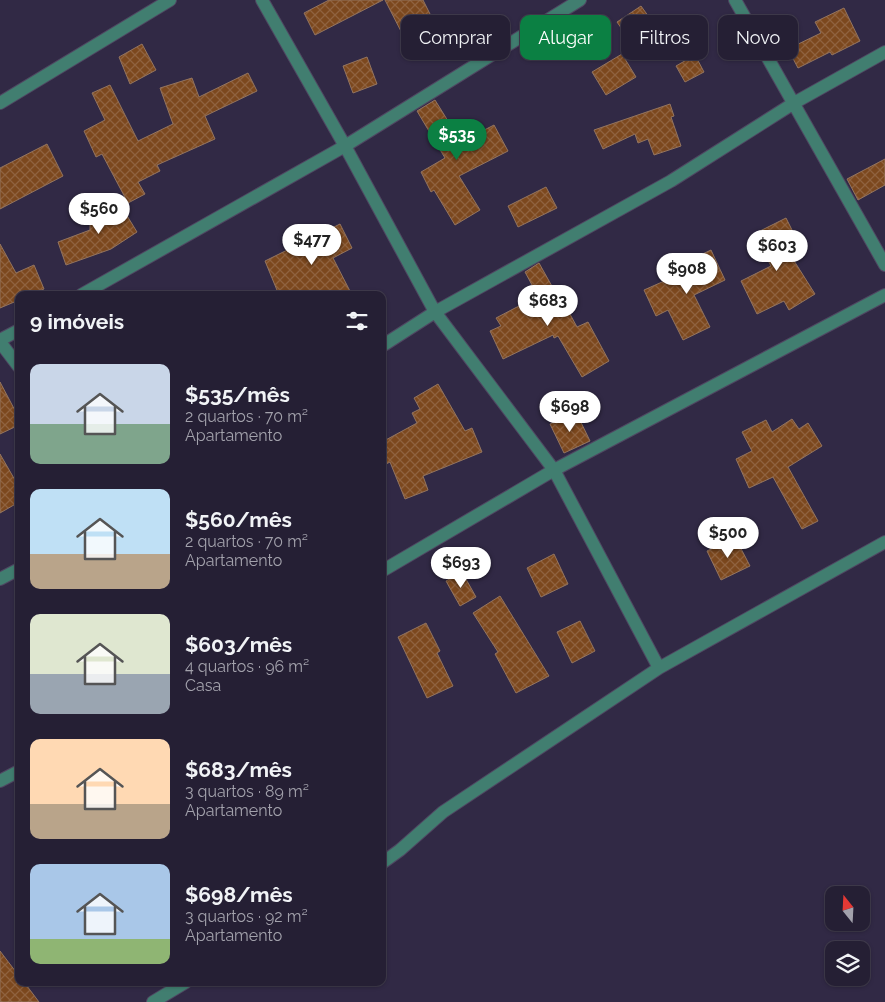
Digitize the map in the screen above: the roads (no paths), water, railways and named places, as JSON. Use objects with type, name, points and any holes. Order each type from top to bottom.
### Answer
[{"type":"street","points":[[0,103],[170,0]]},
{"type":"street","points":[[262,0],[436,312],[554,470],[659,668]]},
{"type":"street","points":[[87,291],[345,146],[580,0]]},
{"type":"street","points":[[735,0],[885,265]]},
{"type":"street","points":[[386,343],[436,312],[670,181],[794,103],[885,52]]},
{"type":"street","points":[[386,569],[554,470],[885,295]]},
{"type":"street","points":[[15,332],[0,341],[15,362]]},
{"type":"street","points":[[386,860],[443,812],[659,668],[885,542]]},
{"type":"street","points":[[0,579],[15,570]]},
{"type":"street","points":[[0,781],[15,773]]},
{"type":"street","points":[[153,1002],[179,986]]}]
